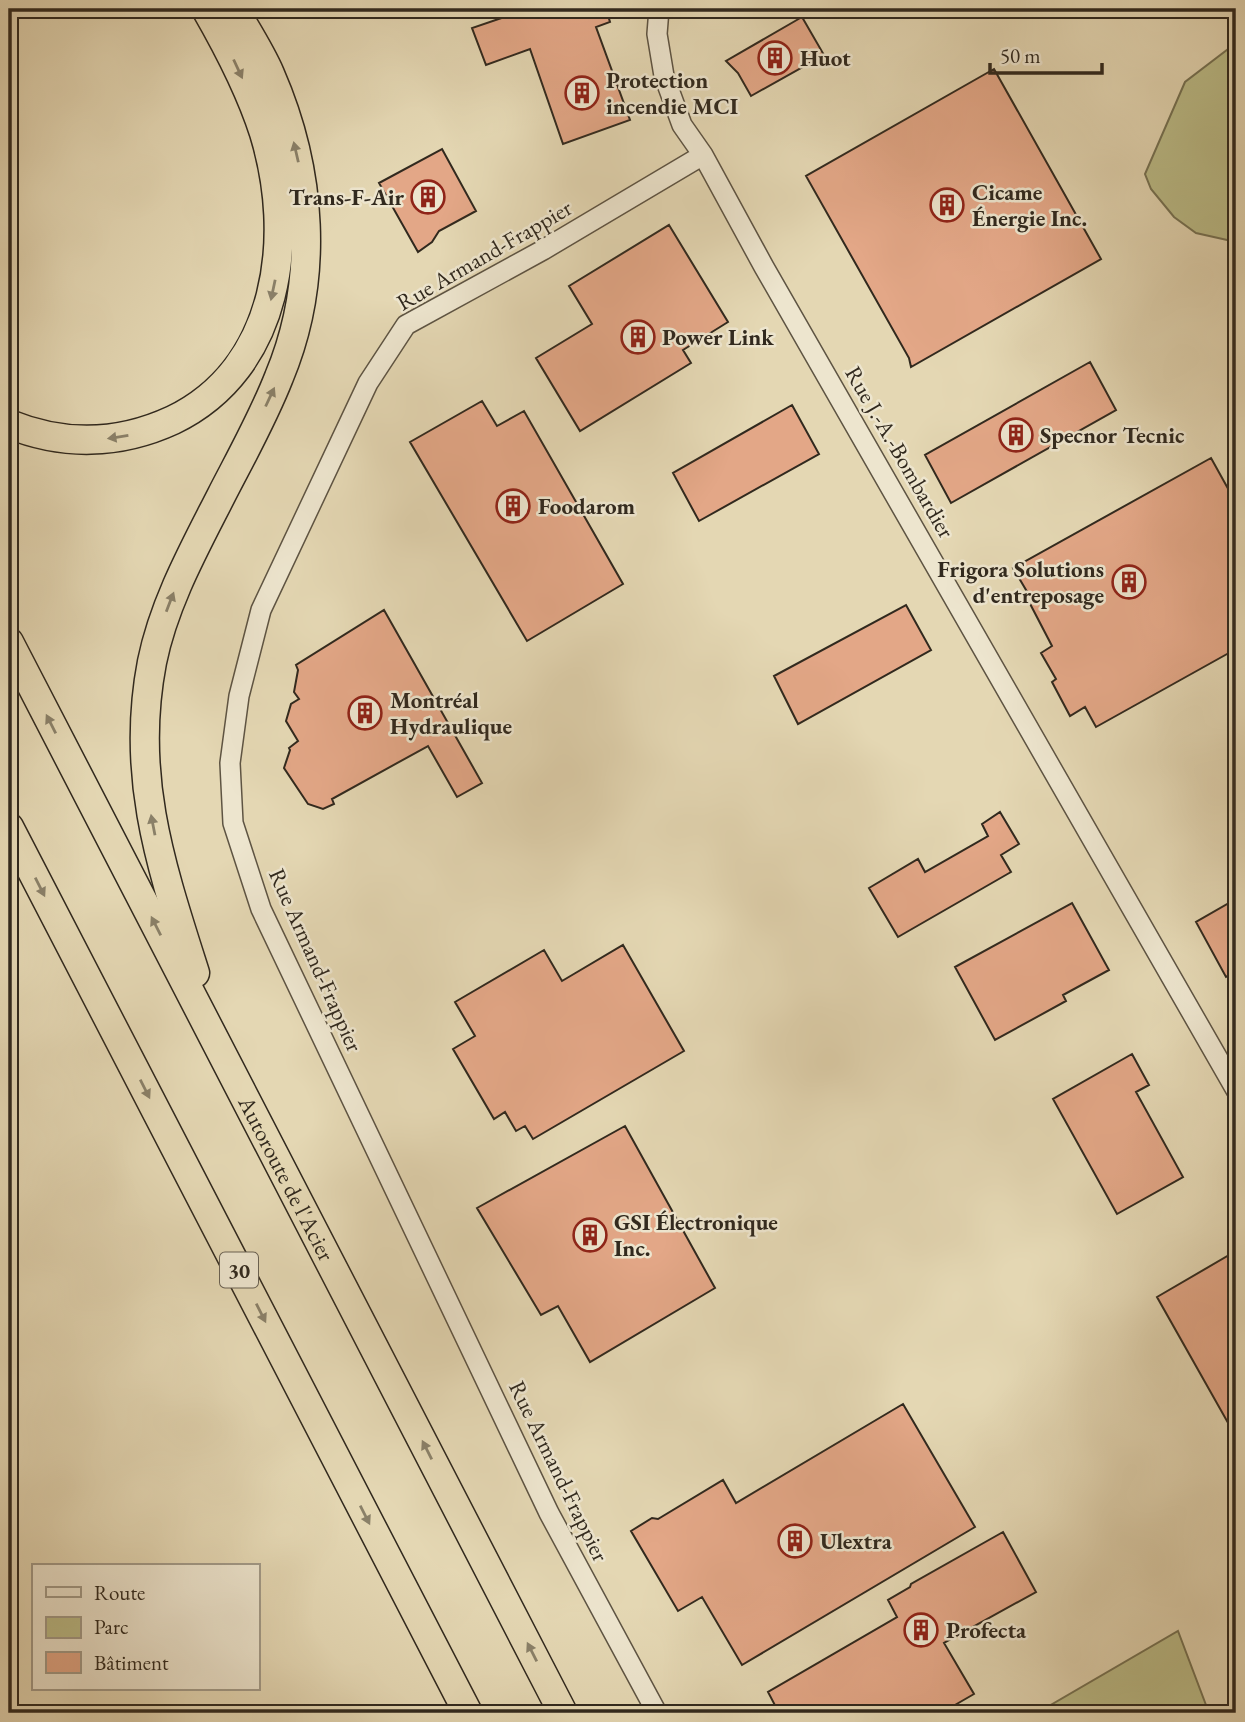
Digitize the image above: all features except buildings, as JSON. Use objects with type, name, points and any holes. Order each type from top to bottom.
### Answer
[{"type":"highway","points":[[9,424],[46,436],[81,440],[119,437],[152,429],[185,414],[214,393],[237,367],[263,324],[273,291],[278,254],[278,213],[273,174],[264,134],[253,103],[232,55],[206,9]]},
{"type":"highway","points":[[220,1052],[158,852],[146,783],[144,734],[152,662],[165,616],[187,565],[280,376],[296,326],[303,290],[306,214],[295,146],[270,74],[234,9]]},
{"type":"highway","name":"Autoroute de l'Acier","points":[[9,642],[563,1713]]},
{"type":"highway","name":"30","points":[[9,827],[468,1713]]},
{"type":"street","name":"Rue J.-A.-Bombardier","points":[[659,9],[657,34],[664,76],[682,125],[704,155],[764,267],[876,458],[1236,1090]]},
{"type":"street","name":"Rue Armand-Frappier","points":[[657,1713],[549,1513],[261,909],[233,823],[230,763],[239,696],[261,610],[368,383],[406,325],[543,250],[704,155]]},
{"type":"green space","points":[[1236,43],[1236,242],[1196,233],[1174,217],[1151,189],[1145,174],[1185,82]]},
{"type":"green space","points":[[1178,1631],[1209,1713],[1037,1713]]},
{"type":"place","name":"Huot","points":[[775,58]]},
{"type":"place","name":"Protection incendie MCI","points":[[582,93]]},
{"type":"place","name":"Trans-F-Air","points":[[428,197]]},
{"type":"place","name":"Cicame Énergie Inc.","points":[[947,205]]},
{"type":"place","name":"Power Link","points":[[638,337]]},
{"type":"place","name":"Specnor Tecnic","points":[[1016,435]]},
{"type":"place","name":"Foodarom","points":[[513,506]]},
{"type":"place","name":"Frigora Solutions d'entreposage","points":[[1129,582]]},
{"type":"place","name":"Montréal Hydraulique","points":[[365,713]]},
{"type":"place","name":"GSI Électronique Inc.","points":[[590,1235]]},
{"type":"place","name":"Ulextra","points":[[795,1541]]},
{"type":"place","name":"Profecta","points":[[921,1630]]}]
